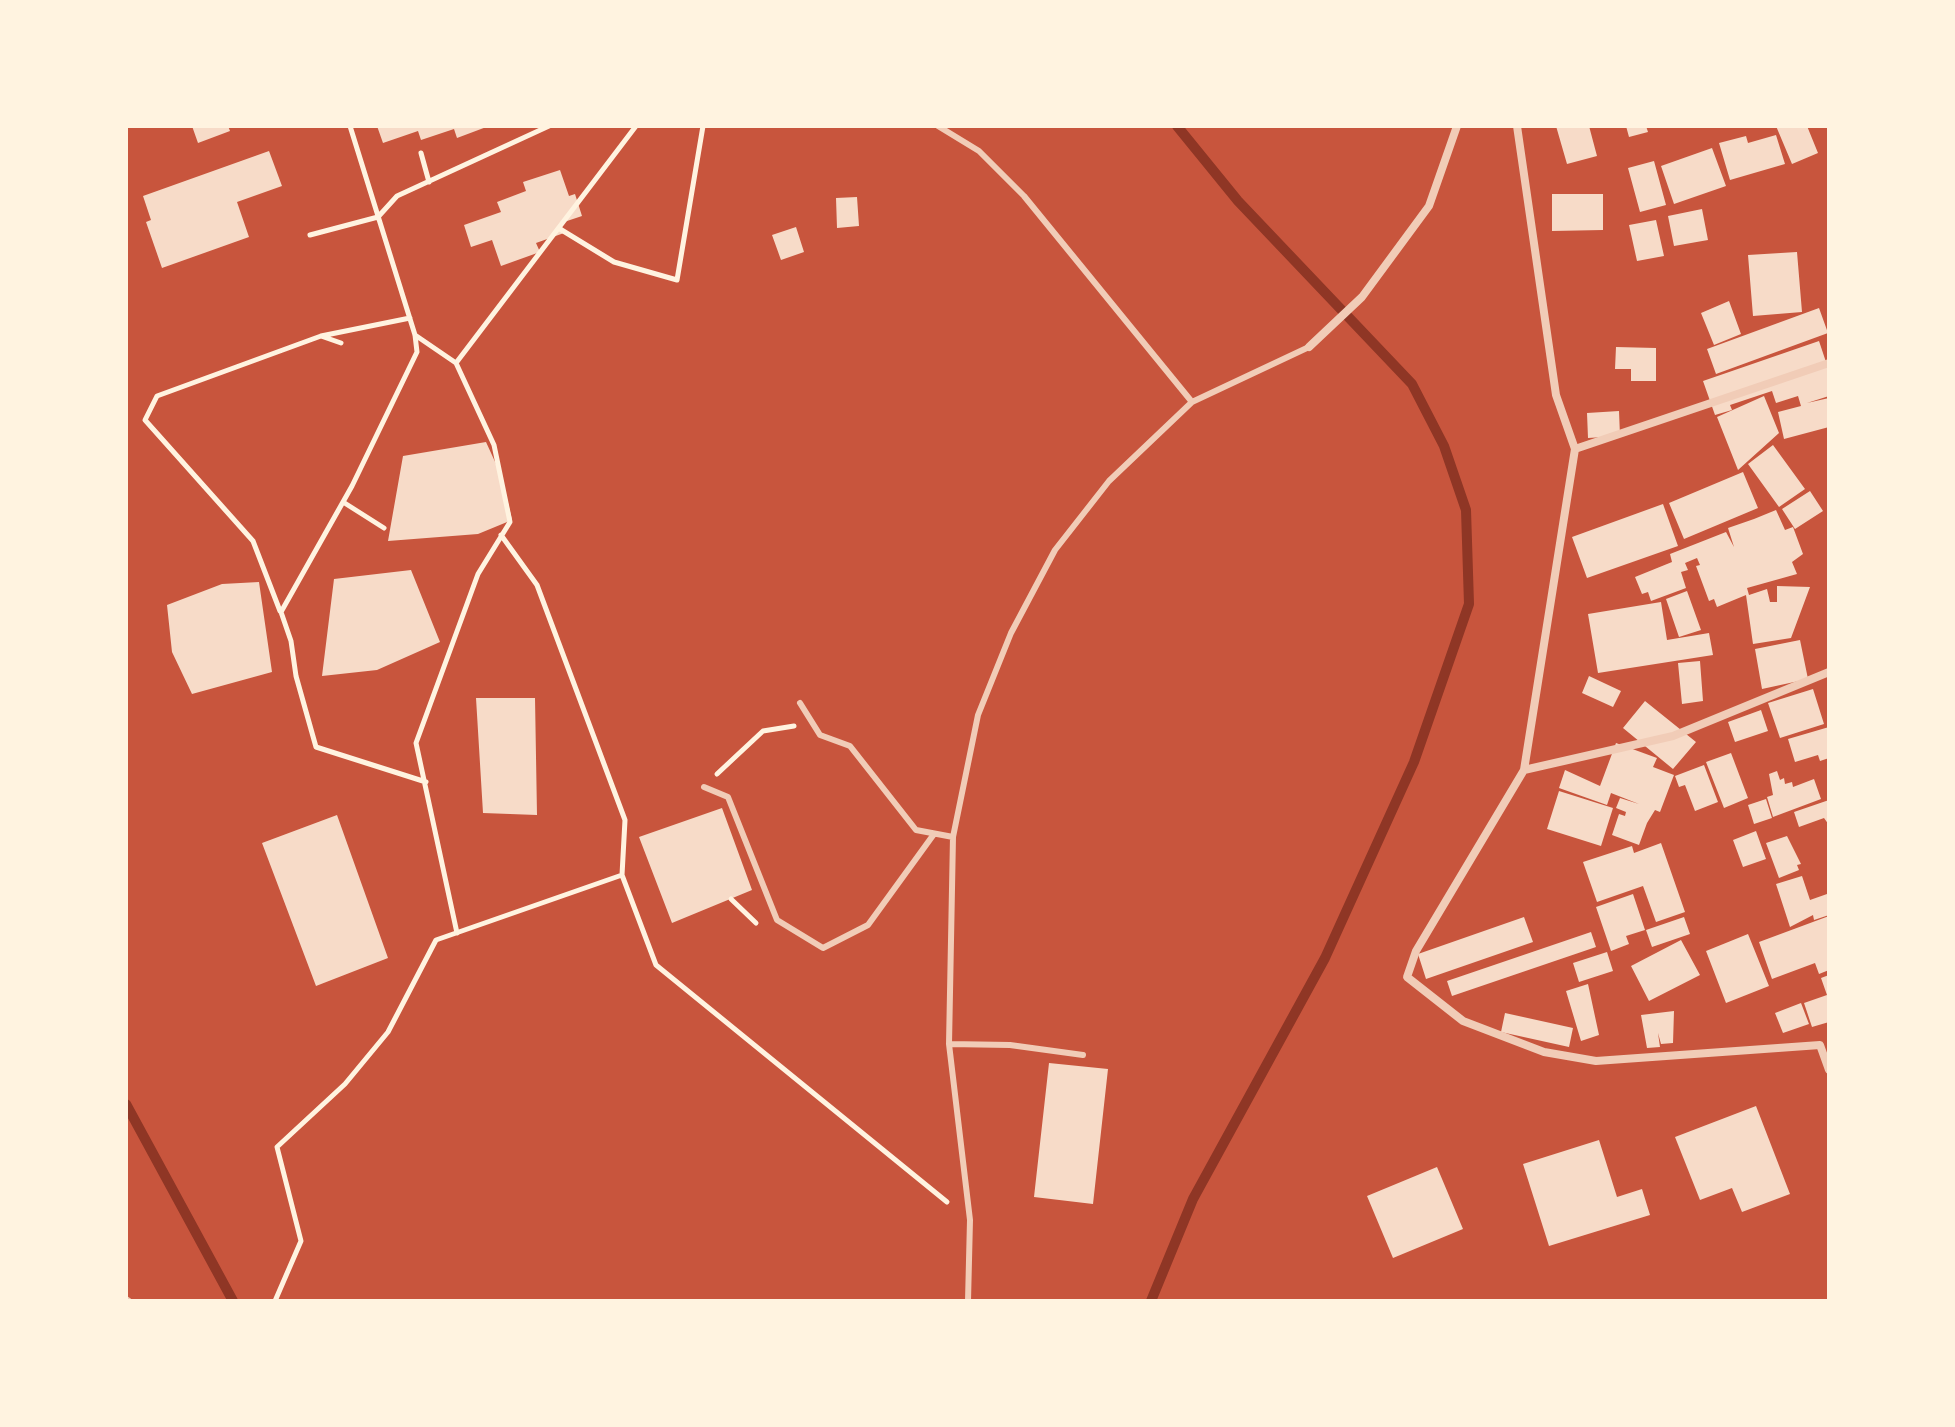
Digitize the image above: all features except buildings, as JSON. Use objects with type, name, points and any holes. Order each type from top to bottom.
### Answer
[{"type":"street","points":[[1309,347],[1362,297],[1429,206],[1457,126]]},
{"type":"street","points":[[1517,126],[1556,395],[1575,449],[1524,770],[1416,951],[1407,977],[1463,1021],[1544,1052],[1596,1061],[1820,1045],[1829,1070]]},
{"type":"street","points":[[1575,449],[1829,363]]},
{"type":"street","points":[[1524,770],[1673,736],[1829,672]]},
{"type":"lane","points":[[938,126],[979,151],[1024,196],[1192,402]]},
{"type":"lane","points":[[968,1301],[970,1220],[949,1044],[953,837],[978,715],[1011,633],[1055,550],[1109,481],[1192,402],[1309,347]]},
{"type":"lane","points":[[800,703],[820,735],[850,746],[916,830],[953,837]]},
{"type":"lane","points":[[704,787],[728,797],[777,920],[823,948],[868,925],[934,834]]},
{"type":"lane","points":[[949,1044],[1010,1045],[1083,1055]]},
{"type":"path","points":[[281,612],[343,502],[417,352],[410,318],[350,126]]},
{"type":"path","points":[[310,235],[378,217],[397,196],[549,126]]},
{"type":"path","points":[[456,363],[636,126]]},
{"type":"path","points":[[560,229],[614,262],[677,280],[703,126]]},
{"type":"path","points":[[421,153],[429,182]]},
{"type":"path","points":[[410,318],[321,336],[157,396],[145,420],[253,541],[291,641],[296,676],[316,747],[426,782]]},
{"type":"path","points":[[415,335],[456,363],[494,445],[510,522],[478,574],[416,743],[457,933]]},
{"type":"path","points":[[321,336],[341,343]]},
{"type":"path","points":[[343,502],[384,528]]},
{"type":"path","points":[[501,535],[537,585],[625,820],[622,875],[656,965],[970,1220]]},
{"type":"path","points":[[704,787],[763,731],[813,724]]},
{"type":"path","points":[[275,1301],[301,1241],[277,1147],[345,1084],[388,1032],[436,940],[622,875]]},
{"type":"waterway","points":[[1151,1301],[1193,1199],[1325,958],[1414,762],[1469,604],[1466,510],[1444,446],[1412,384],[1238,201],[1177,126]]},
{"type":"waterway","points":[[126,1104],[233,1301]]}]
